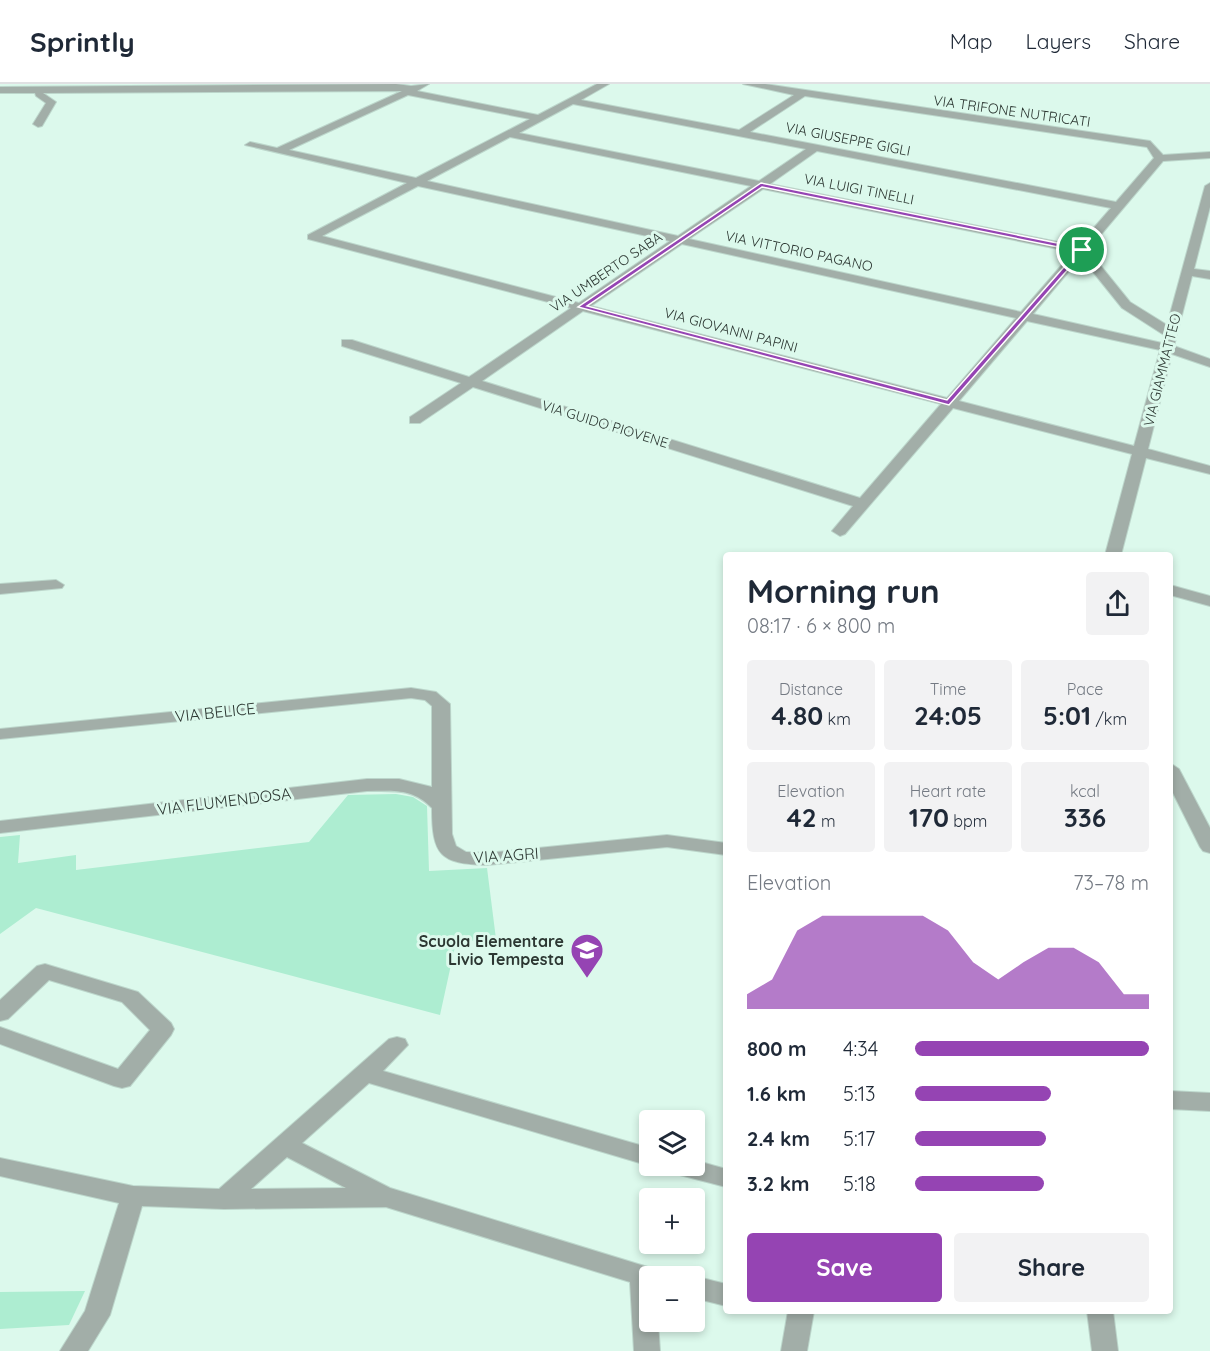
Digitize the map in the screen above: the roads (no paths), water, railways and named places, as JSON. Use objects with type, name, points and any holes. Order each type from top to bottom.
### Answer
[{"type":"street","points":[[279,151],[424,84]]},
{"type":"street","points":[[417,182],[604,84]]},
{"type":"street","name":"VIA TRIFONE NUTRICATI","points":[[747,84],[1150,144],[1160,158]]},
{"type":"street","points":[[0,90],[36,99],[384,87],[540,118]]},
{"type":"street","points":[[740,134],[802,94]]},
{"type":"street","name":"VIA GIUSEPPE GIGLI","points":[[571,101],[1120,206]]},
{"type":"street","name":"VIA LUIGI TINELLI","points":[[509,134],[1082,250]]},
{"type":"street","name":"VIA VITTORIO PAGANO","points":[[250,145],[1167,348],[1210,363]]},
{"type":"street","name":"VIA UMBERTO SABA","points":[[415,420],[815,148]]},
{"type":"street","points":[[840,531],[1160,158],[1210,155]]},
{"type":"street","name":"VIA GIOVANNI PAPINI","points":[[417,182],[312,237],[1210,470]]},
{"type":"street","name":"VIA GIAMMATTEO","points":[[1114,552],[1142,453],[1187,272],[1206,218],[1210,186]]},
{"type":"street","points":[[1082,250],[1126,305],[1171,333]]},
{"type":"street","points":[[1187,272],[1210,275]]},
{"type":"street","name":"VIA GUIDO PIOVENE","points":[[347,343],[862,504]]},
{"type":"street","points":[[0,589],[56,585]]},
{"type":"street","points":[[1173,591],[1210,601]]},
{"type":"street","name":"VIA BELICE","points":[[0,734],[411,693],[430,696]]},
{"type":"street","name":"VIA AGRI","points":[[430,696],[441,704],[441,834],[447,850],[462,858],[487,859],[667,841],[723,849]]},
{"type":"street","points":[[1173,776],[1210,848]]},
{"type":"street","name":"VIA FLUMENDOSA","points":[[0,827],[367,785],[399,785],[426,791],[441,806]]},
{"type":"street","points":[[0,1013],[45,971],[130,997],[163,1029],[122,1080],[0,1035]]},
{"type":"street","points":[[224,1199],[397,1045]]},
{"type":"street","points":[[365,1074],[639,1154]]},
{"type":"street","points":[[1173,1100],[1210,1102]]},
{"type":"street","points":[[284,1145],[386,1197],[639,1274]]},
{"type":"street","points":[[0,1167],[134,1196],[224,1199],[386,1197]]},
{"type":"street","points":[[705,1173],[723,1177]]},
{"type":"street","points":[[73,1351],[97,1315],[134,1196]]},
{"type":"street","points":[[705,1290],[723,1294]]},
{"type":"street","points":[[794,1351],[799,1314]]},
{"type":"street","points":[[1100,1314],[1105,1351]]},
{"type":"street","points":[[647,1332],[647,1351]]},
{"type":"place","name":"Scuola Elementare Livio Tempesta","points":[[587,979]]}]
